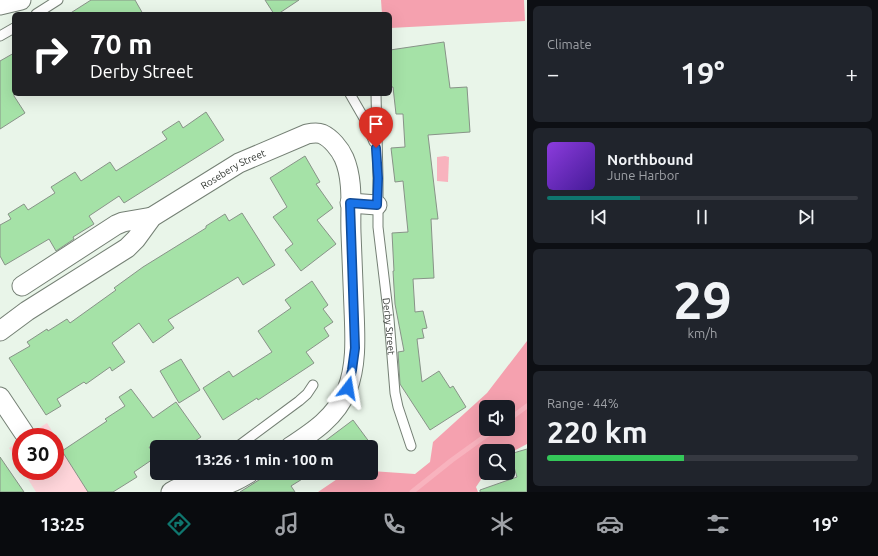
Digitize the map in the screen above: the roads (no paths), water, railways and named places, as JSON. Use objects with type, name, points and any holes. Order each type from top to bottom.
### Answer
[{"type":"street","points":[[0,3],[3,0]]},
{"type":"street","points":[[0,3],[21,0]]},
{"type":"street","name":"Rosebery Street","points":[[22,286],[116,225],[123,222],[152,217],[239,163],[307,134],[319,133],[325,136],[333,143],[343,157],[349,176],[351,189],[350,203]]},
{"type":"street","points":[[300,440],[311,433],[331,415],[343,399],[350,380],[355,348],[350,203],[377,205]]},
{"type":"street","name":"Rosebery Street","points":[[0,331],[27,311],[127,248],[136,239],[152,217]]},
{"type":"street","name":"Rosebery Street","points":[[0,315],[27,311]]},
{"type":"street","points":[[0,396],[21,428]]},
{"type":"street","points":[[177,489],[194,484],[217,486],[234,480]]},
{"type":"lane","points":[[39,12],[58,0]]},
{"type":"lane","points":[[0,36],[12,29]]},
{"type":"lane","name":"Derby Street","points":[[351,96],[365,120],[376,148]]},
{"type":"lane","name":"Derby Street","points":[[376,96],[378,227],[389,319],[395,393],[411,446]]},
{"type":"lane","points":[[246,440],[299,401],[313,385]]},
{"type":"lane","points":[[177,489],[192,480]]},
{"type":"lane","points":[[217,492],[237,480]]},
{"type":"waterway","points":[[515,415],[527,406]]},
{"type":"waterway","points":[[412,492],[485,436]]}]
